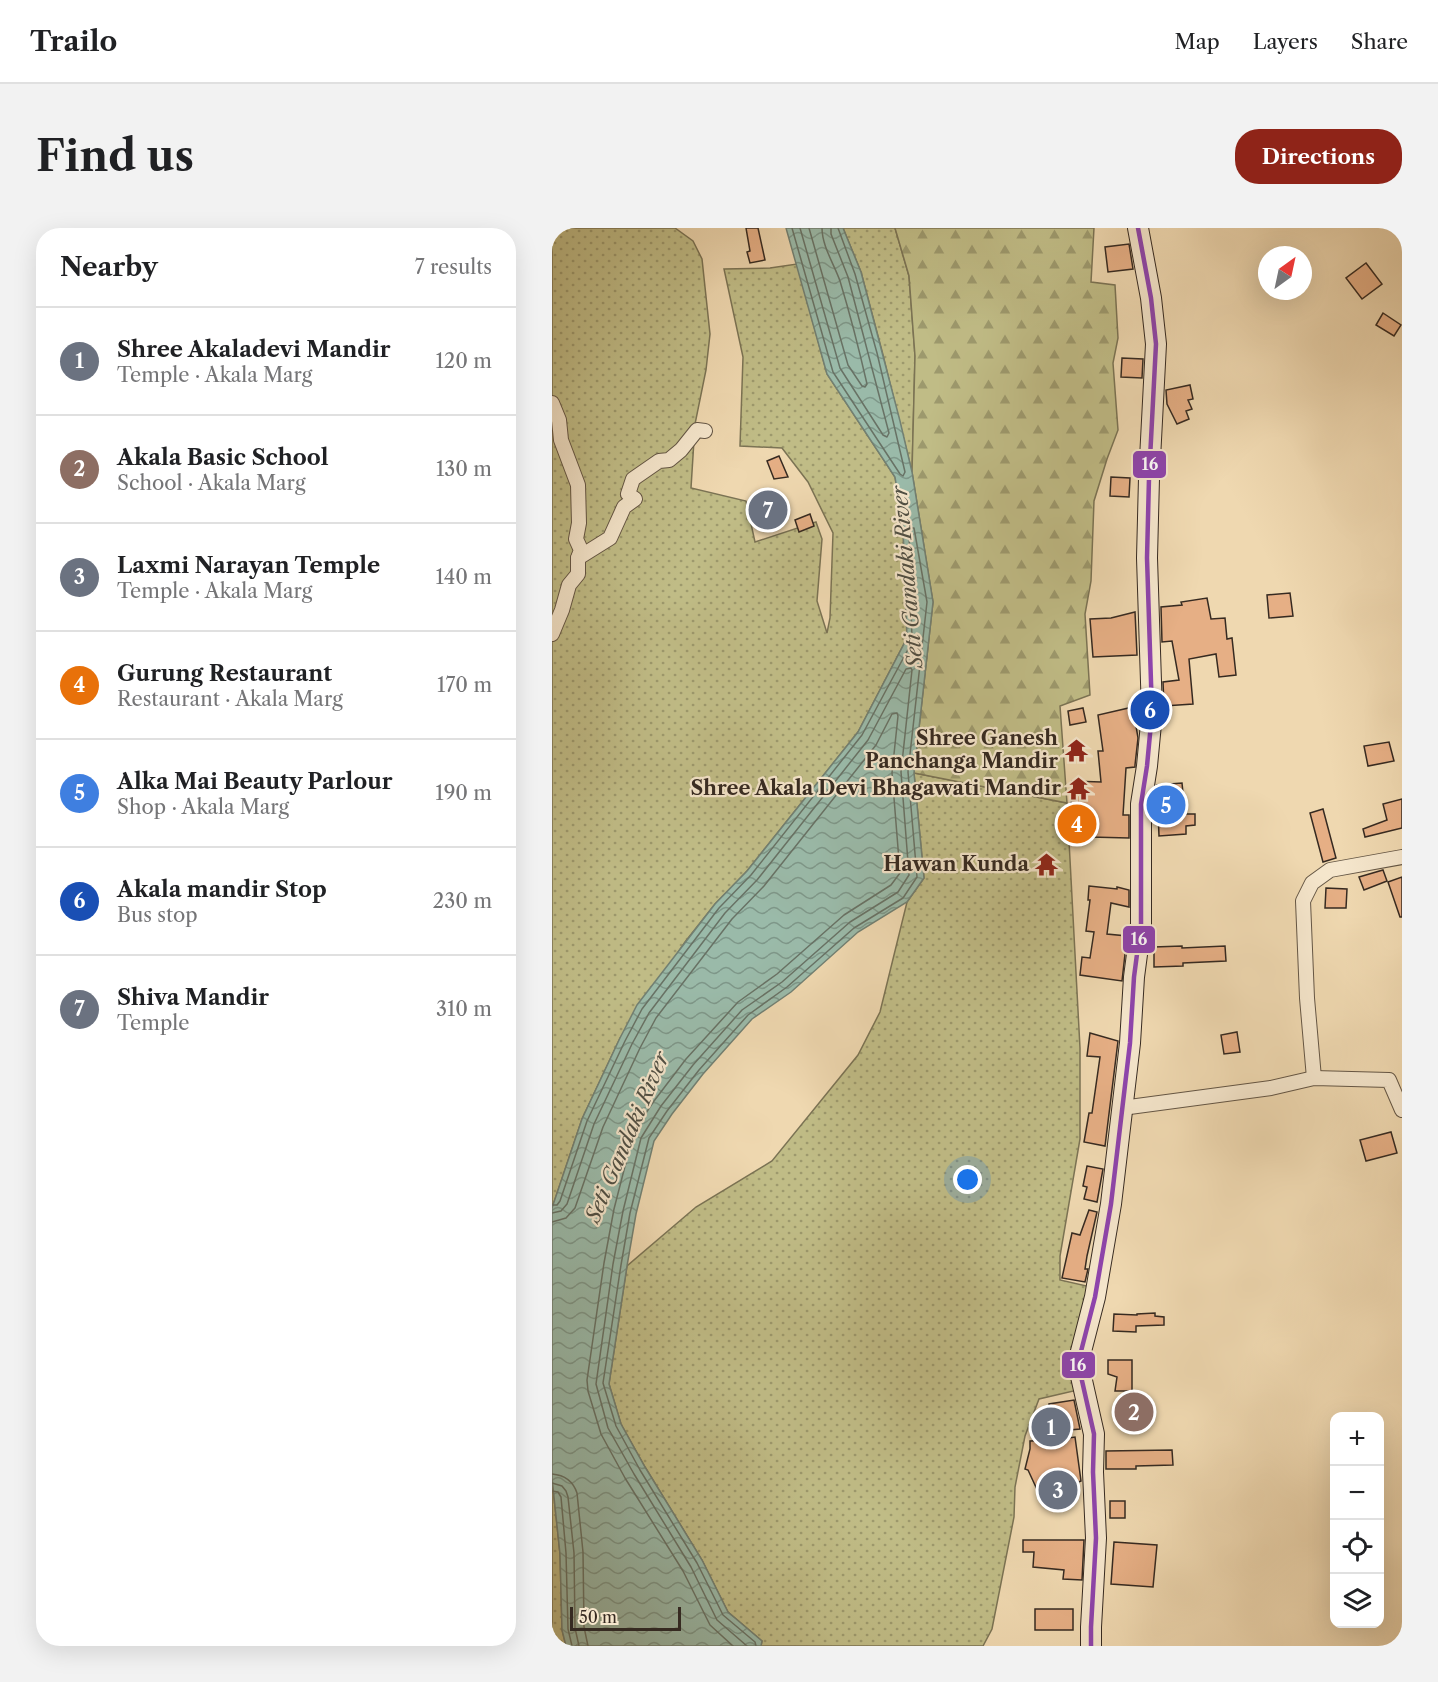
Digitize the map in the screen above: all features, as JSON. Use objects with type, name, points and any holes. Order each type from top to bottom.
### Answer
[{"type":"main road","points":[[1091,1646],[1096,1538],[1094,1434],[1078,1363],[1097,1285],[1111,1204],[1130,1043],[1134,977],[1142,924],[1141,804],[1152,713],[1148,558],[1149,478],[1156,344],[1151,298],[1138,228]]},
{"type":"street","points":[[552,403],[560,420],[561,440],[578,485],[579,523],[576,539],[581,550],[578,558],[578,574],[569,585],[552,634]]},
{"type":"street","points":[[578,558],[610,538],[624,507],[635,499],[628,494],[633,479],[659,461],[669,459],[681,450],[697,430],[705,431]]},
{"type":"street","points":[[1314,1078],[1307,998],[1303,901],[1312,883],[1330,870],[1402,857]]},
{"type":"street","points":[[1122,1108],[1270,1088],[1314,1078],[1389,1080],[1402,1110]]},
{"type":"green space","points":[[552,228],[675,228],[693,241],[702,259],[710,334],[706,370],[695,424],[691,488],[746,501],[755,542],[816,522],[822,539],[817,601],[827,633],[830,618],[833,533],[808,482],[782,448],[740,446],[743,357],[724,269],[770,268],[797,264],[827,374],[895,477],[903,527],[907,638],[858,732],[747,871],[715,904],[685,942],[620,1038],[582,1119],[552,1208]]},
{"type":"green space","points":[[843,228],[895,228],[909,276],[915,356],[912,472],[861,272]]},
{"type":"green space","points":[[895,228],[1094,228],[1091,282],[1115,285],[1118,338],[1113,363],[1118,430],[1094,501],[1091,581],[1085,614],[1090,695],[1060,706],[1067,803],[914,773],[933,602],[912,472],[915,356],[909,276]]},
{"type":"green space","points":[[914,773],[1067,803],[1080,1048],[1080,1139],[1060,1256],[1060,1280],[1091,1287],[1078,1390],[1039,1399],[1025,1436],[1015,1487],[1014,1517],[992,1629],[983,1646],[761,1646],[762,1641],[728,1612],[702,1560],[621,1424],[609,1384],[627,1266],[696,1207],[772,1161],[858,1055],[880,1012],[907,902],[924,878]]},
{"type":"green space","points":[[552,1478],[560,1554],[562,1630],[566,1646],[552,1646]]},
{"type":"water","name":"Seti Gandaki River","points":[[786,228],[843,228],[861,272],[912,472],[933,602],[914,773],[924,878],[907,902],[858,932],[791,992],[752,1019],[703,1074],[654,1141],[636,1214],[609,1384],[621,1424],[702,1560],[728,1612],[762,1641],[761,1646],[566,1646],[562,1630],[560,1554],[552,1478],[552,1208],[582,1119],[637,1005],[715,904],[747,871],[858,732],[907,638],[903,527],[895,477],[827,374]]},
{"type":"building","points":[[746,228],[758,228],[765,260],[750,263]]},
{"type":"building","points":[[1129,244],[1133,269],[1108,272],[1105,247]]},
{"type":"building","points":[[1366,263],[1382,284],[1362,299],[1346,278]]},
{"type":"building","points":[[1383,313],[1401,325],[1394,336],[1376,325]]},
{"type":"building","points":[[1122,358],[1143,359],[1142,378],[1121,377]]},
{"type":"building","points":[[1190,385],[1193,399],[1188,400],[1192,409],[1186,411],[1189,419],[1177,424],[1167,404],[1166,390]]},
{"type":"building","points":[[779,456],[788,477],[774,479],[767,461]]},
{"type":"building","points":[[1111,477],[1130,478],[1129,497],[1110,496]]},
{"type":"building","points":[[810,514],[814,526],[799,532],[795,520]]},
{"type":"building","points":[[1290,593],[1293,616],[1269,618],[1267,595]]},
{"type":"building","points":[[1207,598],[1211,619],[1225,618],[1227,639],[1232,638],[1236,675],[1219,677],[1216,654],[1189,659],[1193,704],[1164,706],[1163,682],[1179,680],[1172,641],[1162,642],[1161,607],[1182,605],[1181,602]]},
{"type":"building","points":[[1135,612],[1137,655],[1093,657],[1090,619],[1111,618]]},
{"type":"building","points":[[1133,707],[1138,726],[1136,726],[1138,738],[1135,767],[1126,768],[1123,815],[1129,815],[1129,838],[1090,837],[1088,810],[1071,809],[1072,781],[1101,782],[1098,751],[1103,751],[1098,715]]},
{"type":"building","points":[[1083,708],[1086,722],[1070,725],[1068,711]]},
{"type":"building","points":[[1389,742],[1394,761],[1368,766],[1364,746]]},
{"type":"building","points":[[1182,783],[1185,814],[1195,814],[1195,825],[1186,826],[1186,834],[1159,836],[1157,785]]},
{"type":"building","points":[[1402,799],[1402,828],[1365,837],[1363,829],[1387,820],[1383,804]]},
{"type":"building","points":[[1323,809],[1336,858],[1323,862],[1310,813]]},
{"type":"building","points":[[1383,870],[1387,881],[1364,890],[1359,877]]},
{"type":"building","points":[[1402,877],[1402,917],[1400,917],[1388,882]]},
{"type":"building","points":[[1089,886],[1129,890],[1129,907],[1111,903],[1107,934],[1127,936],[1122,981],[1080,975],[1082,957],[1090,958],[1094,932],[1086,931],[1090,900],[1088,900]]},
{"type":"building","points":[[1326,888],[1347,889],[1346,908],[1325,908]]},
{"type":"building","points":[[1182,946],[1182,948],[1225,946],[1226,961],[1154,967],[1154,947]]},
{"type":"building","points":[[1237,1032],[1240,1052],[1224,1054],[1221,1035]]},
{"type":"building","points":[[1090,1033],[1118,1041],[1105,1146],[1084,1142],[1089,1113],[1092,1113],[1100,1057],[1087,1056]]},
{"type":"building","points":[[1391,1132],[1397,1153],[1366,1161],[1360,1140]]},
{"type":"building","points":[[1087,1166],[1103,1169],[1097,1202],[1084,1199],[1087,1187],[1083,1186]]},
{"type":"building","points":[[1089,1210],[1097,1212],[1087,1256],[1085,1269],[1088,1269],[1085,1282],[1062,1278],[1072,1233],[1080,1235]]},
{"type":"building","points":[[1155,1313],[1155,1316],[1164,1317],[1164,1325],[1136,1326],[1136,1332],[1113,1331],[1114,1314]]},
{"type":"building","points":[[1108,1360],[1132,1360],[1132,1391],[1115,1391],[1117,1377],[1108,1374]]},
{"type":"building","points":[[1074,1400],[1080,1429],[1070,1430],[1068,1415],[1050,1416],[1049,1404]]},
{"type":"building","points":[[1075,1437],[1081,1481],[1041,1498],[1028,1470],[1025,1469],[1030,1441],[1062,1440]]},
{"type":"building","points":[[1172,1450],[1173,1465],[1106,1469],[1106,1451]]},
{"type":"building","points":[[1110,1501],[1125,1501],[1125,1518],[1110,1518]]},
{"type":"building","points":[[1023,1540],[1084,1540],[1082,1580],[1063,1579],[1064,1570],[1033,1567],[1034,1552],[1023,1552]]},
{"type":"building","points":[[1114,1542],[1157,1545],[1153,1587],[1111,1584]]},
{"type":"building","points":[[1035,1609],[1073,1609],[1073,1630],[1035,1630]]},
{"type":"transit line","name":"16","points":[[1091,1646],[1096,1538],[1094,1434],[1078,1363],[1095,1297],[1111,1204],[1130,1043],[1134,977],[1141,924],[1141,804],[1152,713],[1147,558],[1156,344],[1151,298],[1138,228]]},
{"type":"place","name":"Shiva Mandir","points":[[768,510]]},
{"type":"place","name":"Akala mandir Stop","points":[[1150,710]]},
{"type":"place","name":"Shree Ganesh Panchanga Mandir","points":[[1076,750]]},
{"type":"place","name":"Shree Akala Devi Bhagawati Mandir","points":[[1079,788]]},
{"type":"place","name":"Alka Mai Beauty Parlour","points":[[1166,805]]},
{"type":"place","name":"Gurung Restaurant","points":[[1077,824]]},
{"type":"place","name":"Hawan Kunda","points":[[1047,864]]},
{"type":"place","name":"Akala Basic School","points":[[1134,1412]]},
{"type":"place","name":"Shree Akaladevi Mandir","points":[[1051,1427]]},
{"type":"place","name":"Laxmi Narayan Temple","points":[[1058,1490]]}]
